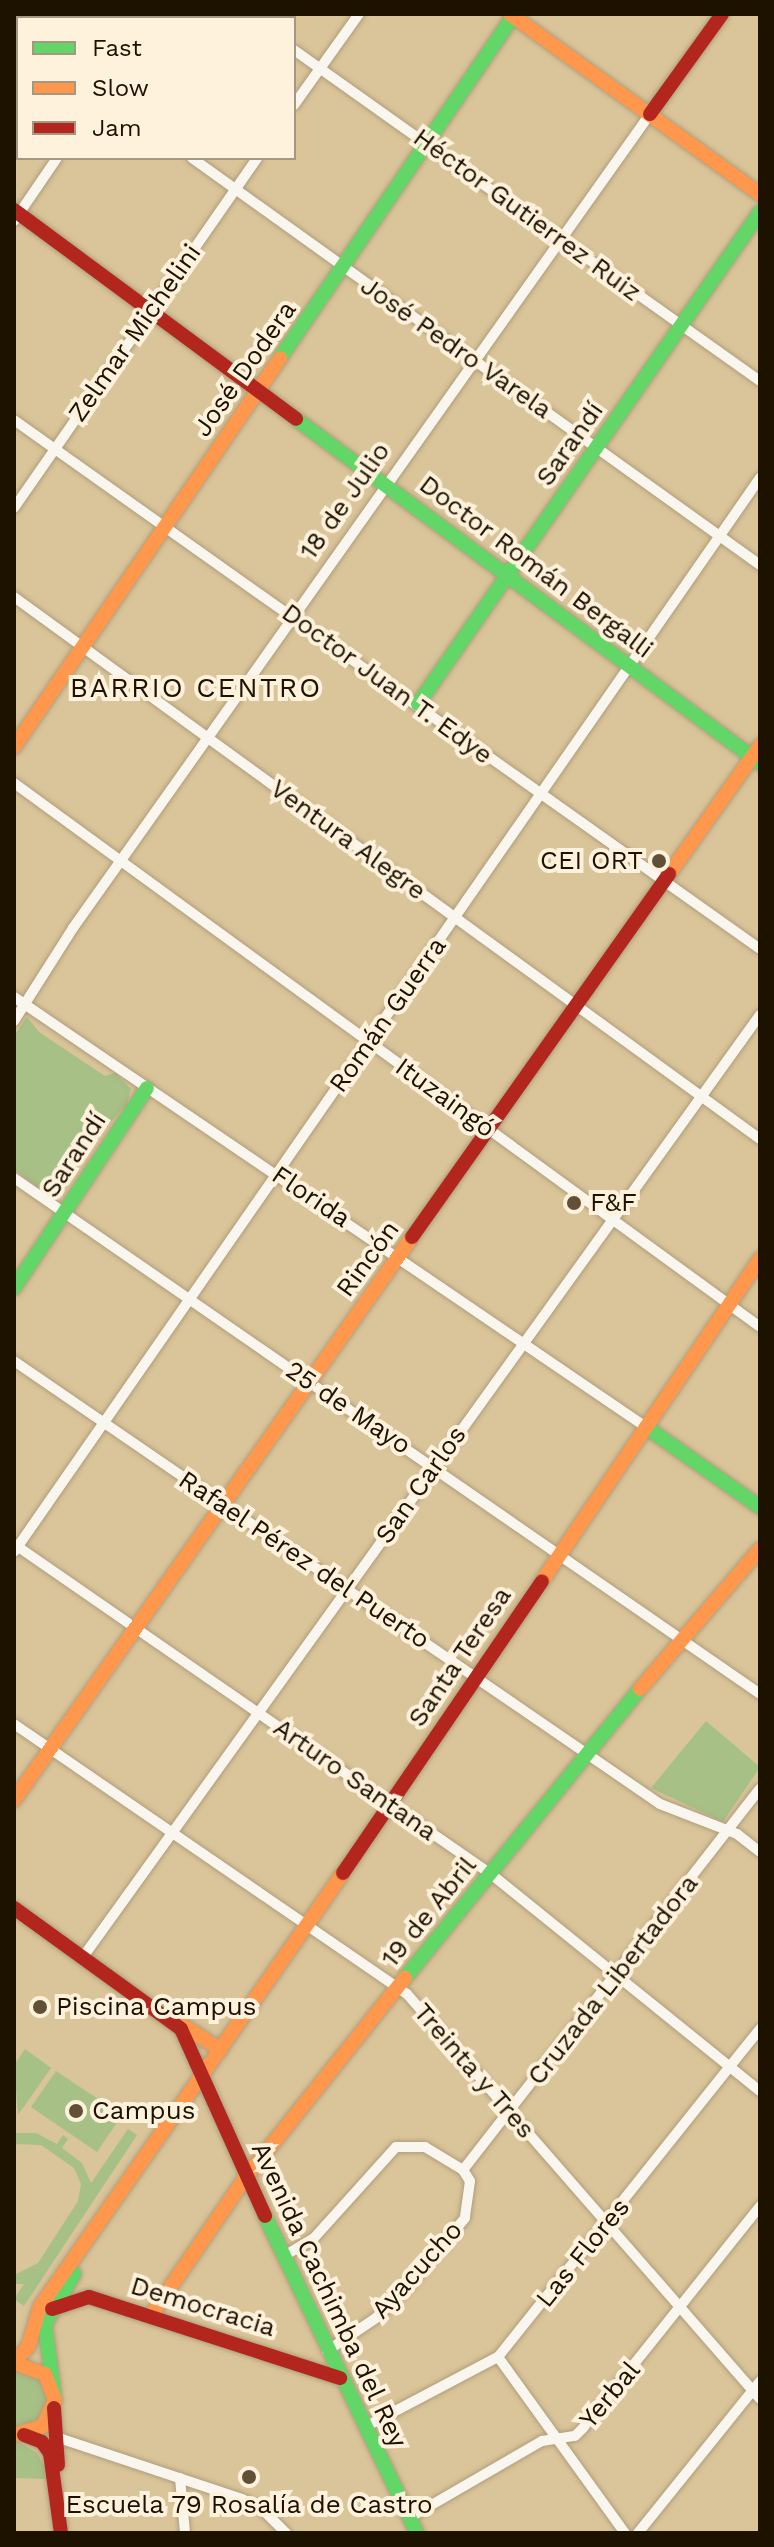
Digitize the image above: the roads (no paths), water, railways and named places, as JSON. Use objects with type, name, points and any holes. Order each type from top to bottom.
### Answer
[{"type":"street","points":[[296,102],[359,14]]},
{"type":"street","name":"18 de Julio","points":[[14,1021],[18,1000],[209,738],[722,14]]},
{"type":"street","points":[[513,15],[760,194]]},
{"type":"street","name":"José Dodera","points":[[14,747],[428,144],[513,15]]},
{"type":"street","name":"Héctor Gutierrez Ruiz","points":[[296,51],[760,381]]},
{"type":"street","points":[[16,215],[56,160]]},
{"type":"street","name":"José Pedro Varela","points":[[195,160],[760,565]]},
{"type":"street","name":"Zelmar Michelini","points":[[14,508],[256,160]]},
{"type":"street","name":"Sarandí","points":[[418,704],[760,212]]},
{"type":"street","name":"Doctor Román Bergalli","points":[[16,215],[260,389],[630,667],[757,756]]},
{"type":"street","name":"Doctor Juan T. Edye","points":[[14,420],[760,949]]},
{"type":"street","name":"Román Guerra","points":[[15,1547],[105,1423],[760,478]]},
{"type":"street","name":"Ventura Alegre","points":[[14,597],[760,1139]]},
{"type":"street","name":"Rincón","points":[[14,1800],[576,1006],[757,756]]},
{"type":"street","name":"Ituzaingó","points":[[14,783],[760,1327]]},
{"type":"street","name":"Florida","points":[[18,1000],[646,1427]]},
{"type":"street","name":"San Carlos","points":[[83,1957],[435,1467],[521,1341],[760,1015]]},
{"type":"street","name":"Sarandí","points":[[14,1288],[147,1088]]},
{"type":"street","name":"25 de Mayo","points":[[14,1178],[760,1694]]},
{"type":"street","name":"Santa Teresa","points":[[85,2248],[760,1259]]},
{"type":"street","name":"Rafael Pérez del Puerto","points":[[14,1361],[584,1754],[675,1812],[729,1832],[760,1852]]},
{"type":"street","points":[[646,1427],[760,1507]]},
{"type":"street","name":"Arturo Santana","points":[[15,1547],[491,1874],[760,2091]]},
{"type":"street","name":"19 de Abril","points":[[150,2317],[246,2177],[584,1754],[760,1549]]},
{"type":"street","name":"Treinta y Tres","points":[[14,1724],[407,1994],[681,2307],[758,2390]]},
{"type":"street","name":"Cruzada Libertadora","points":[[463,2170],[760,1789]]},
{"type":"street","points":[[14,1908],[221,2050]]},
{"type":"street","name":"Avenida Cachimba del Rey","points":[[172,2019],[340,2378],[417,2533]]},
{"type":"street","name":"Las Flores","points":[[365,2427],[498,2357],[608,2224],[760,2029]]},
{"type":"street","points":[[180,2110],[197,2103],[217,2113]]},
{"type":"street","points":[[284,2256],[314,2238],[396,2147],[425,2147],[463,2170]]},
{"type":"street","name":"Ayacucho","points":[[325,2346],[396,2300],[465,2218],[472,2193],[463,2170]]},
{"type":"street","name":"Yerbal","points":[[409,2518],[542,2441],[575,2436],[760,2206]]},
{"type":"street","points":[[61,2533],[56,2477],[59,2438],[43,2333],[52,2309],[85,2248]]},
{"type":"street","points":[[19,2435],[43,2426],[54,2400],[40,2369],[14,2362],[28,2347],[40,2307],[85,2248]]},
{"type":"street","name":"Democracia","points":[[52,2309],[89,2297],[340,2378]]},
{"type":"street","points":[[302,2364],[325,2346]]},
{"type":"street","points":[[498,2357],[625,2533]]},
{"type":"street","points":[[638,2533],[758,2390]]},
{"type":"street","points":[[19,2435],[46,2446],[56,2477]]},
{"type":"street","points":[[59,2438],[262,2509],[286,2533]]},
{"type":"street","points":[[180,2478],[185,2533]]},
{"type":"place","name":"CEI ORT","points":[[659,861]]},
{"type":"place","name":"F&F","points":[[574,1203]]},
{"type":"place","name":"Piscina Campus","points":[[40,2007]]},
{"type":"place","name":"Campus","points":[[76,2111]]},
{"type":"place","name":"Escuela 79 Rosalía de Castro","points":[[249,2477]]},
{"type":"district","name":"BARRIO CENTRO","points":[[196,688]]}]
